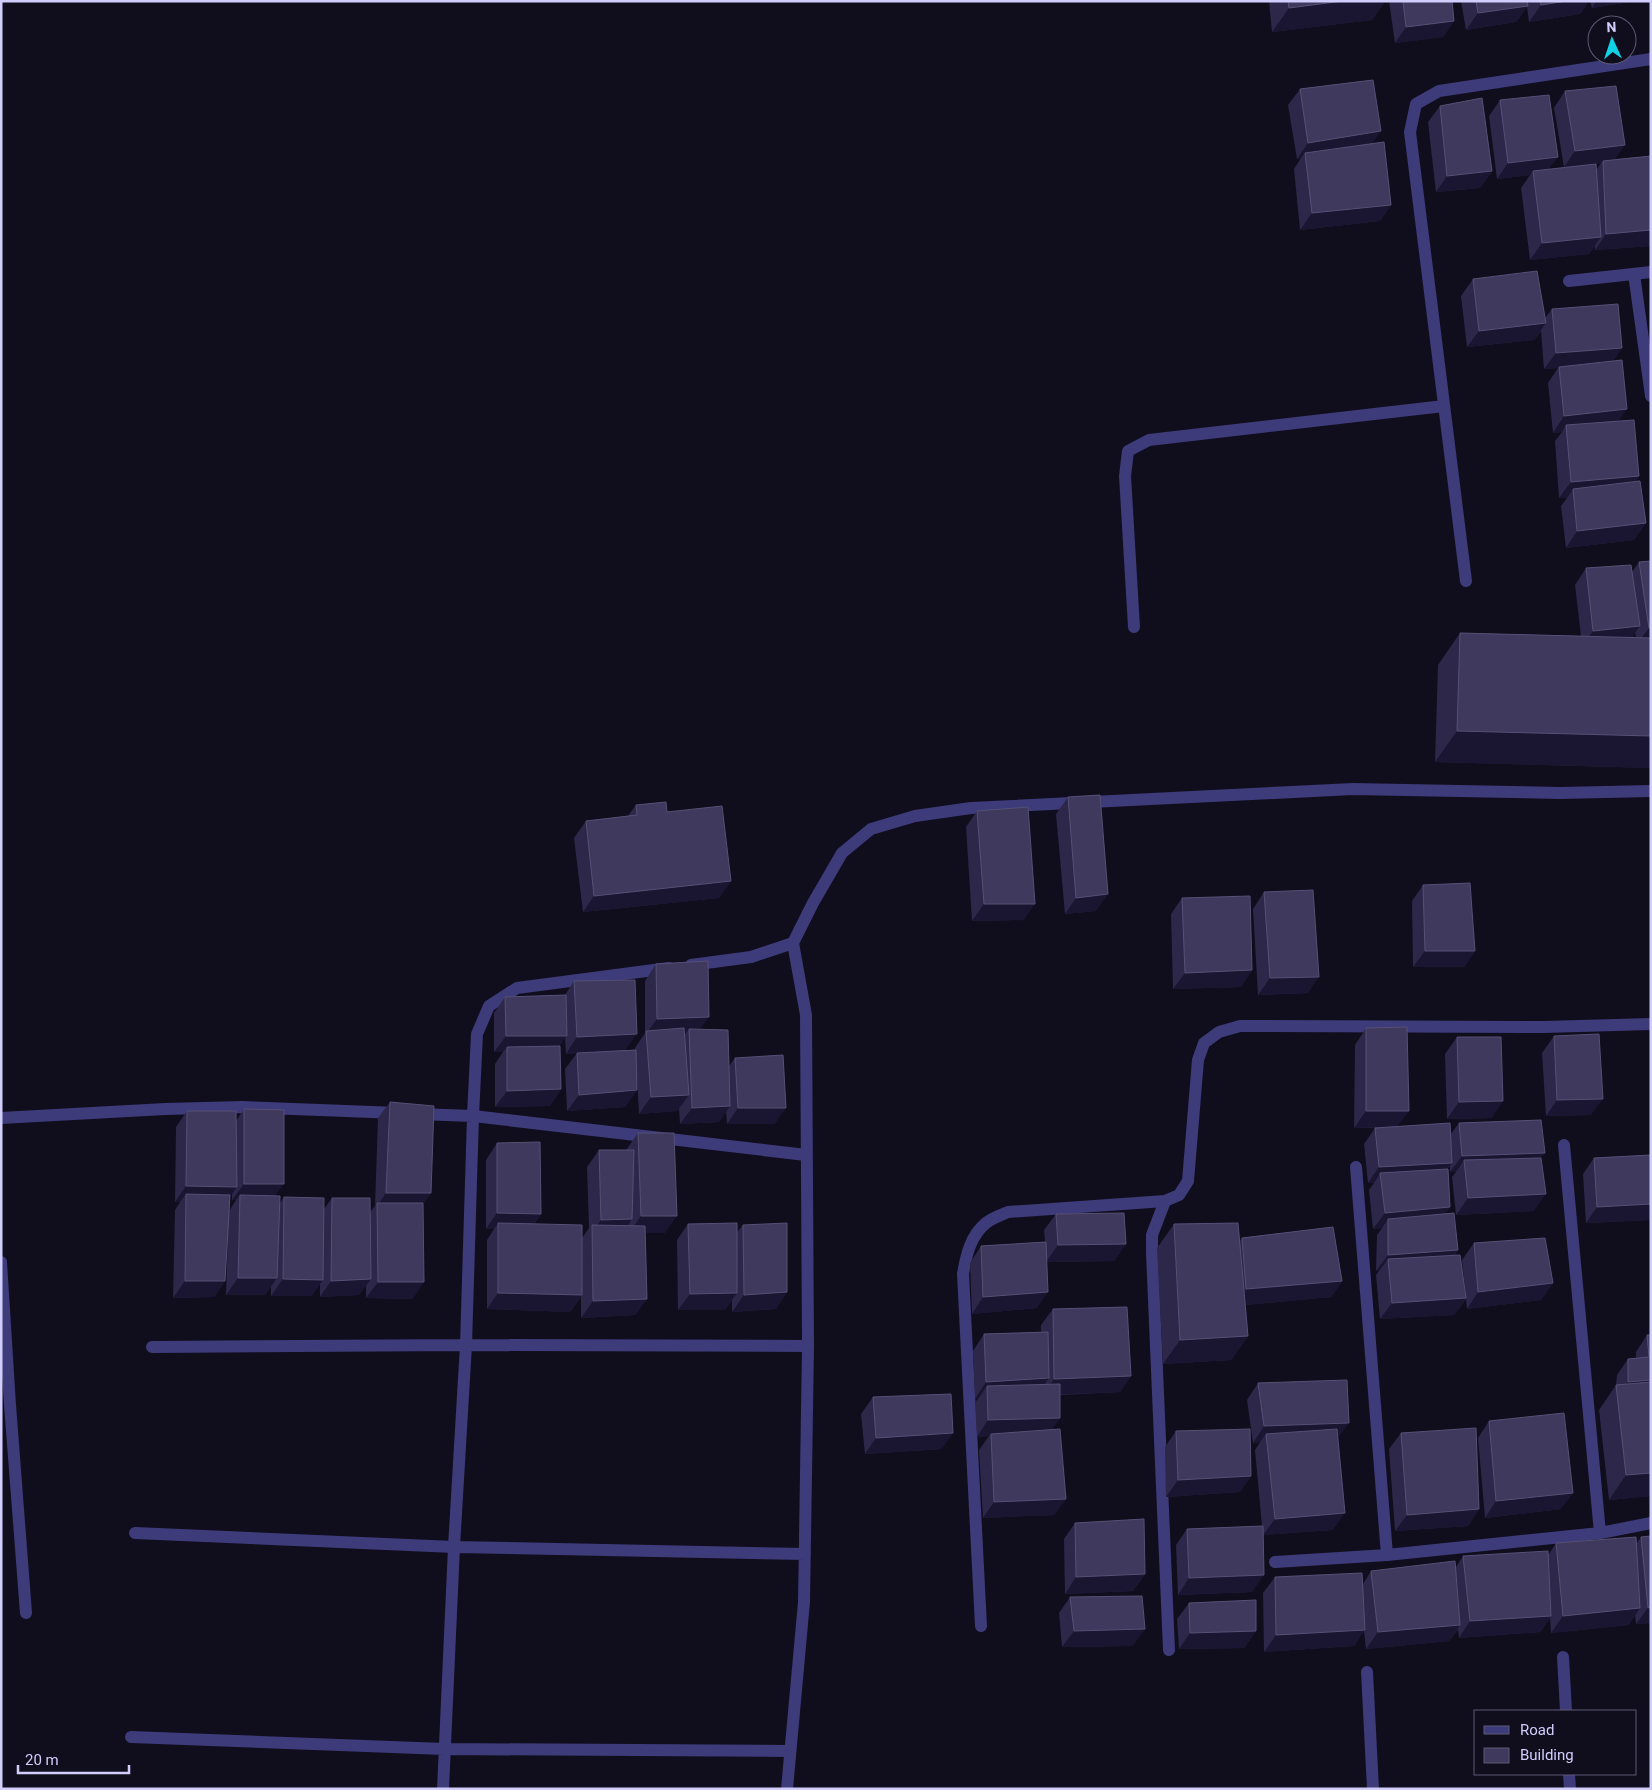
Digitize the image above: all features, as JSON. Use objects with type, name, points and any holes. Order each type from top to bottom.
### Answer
[{"type":"street","points":[[1466,581],[1410,132],[1416,104],[1439,92],[1651,59]]},
{"type":"street","points":[[1569,281],[1651,272]]},
{"type":"street","points":[[1634,274],[1651,396]]},
{"type":"street","points":[[1134,626],[1125,476],[1128,451],[1149,440],[1444,406]]},
{"type":"street","points":[[787,1789],[804,1602],[808,1346],[806,1015],[793,943],[813,903],[842,853],[871,830],[915,816],[971,808],[1353,789],[1560,793],[1651,791]]},
{"type":"street","points":[[443,1789],[454,1546],[466,1345],[477,1034],[488,1006],[517,988],[750,957],[793,943]]},
{"type":"street","points":[[981,1626],[963,1274],[966,1255],[975,1235],[986,1222],[1008,1212],[1165,1201],[1179,1195],[1188,1181],[1198,1060],[1204,1043],[1219,1032],[1240,1026],[1544,1027],[1651,1024]]},
{"type":"street","points":[[1,1118],[165,1109],[242,1107],[473,1116],[806,1155]]},
{"type":"street","points":[[1564,1145],[1600,1533]]},
{"type":"street","points":[[1356,1168],[1387,1555]]},
{"type":"street","points":[[1165,1201],[1152,1235],[1152,1253],[1169,1650]]},
{"type":"street","points":[[1,1262],[6,1406],[26,1613]]},
{"type":"street","points":[[152,1346],[808,1346]]},
{"type":"street","points":[[1274,1562],[1387,1555],[1600,1533],[1651,1523]]},
{"type":"street","points":[[135,1534],[454,1546],[805,1554]]},
{"type":"street","points":[[1563,1657],[1566,1710]]},
{"type":"street","points":[[1367,1672],[1373,1789]]},
{"type":"street","points":[[131,1736],[444,1749],[790,1751]]},
{"type":"street","points":[[1569,1775],[1570,1789]]},
{"type":"building","points":[[1288,1],[1343,1],[1289,8]]},
{"type":"building","points":[[1403,1],[1452,1],[1454,21],[1406,27]]},
{"type":"building","points":[[1476,1],[1527,1],[1528,6],[1478,13]]},
{"type":"building","points":[[1540,1],[1567,1],[1541,5]]},
{"type":"building","points":[[1373,80],[1381,131],[1308,143],[1300,89]]},
{"type":"building","points":[[1616,86],[1625,145],[1575,151],[1565,91]]},
{"type":"building","points":[[1549,95],[1558,157],[1508,163],[1500,100]]},
{"type":"building","points":[[1482,98],[1492,171],[1447,176],[1440,106]]},
{"type":"building","points":[[1384,142],[1391,205],[1312,213],[1305,153]]},
{"type":"building","points":[[1651,156],[1651,230],[1606,234],[1603,161]]},
{"type":"building","points":[[1596,164],[1601,237],[1542,243],[1533,171]]},
{"type":"building","points":[[1537,271],[1546,323],[1479,331],[1473,279]]},
{"type":"building","points":[[1618,304],[1622,348],[1556,353],[1552,309]]},
{"type":"building","points":[[1622,360],[1627,409],[1564,416],[1559,367]]},
{"type":"building","points":[[1634,420],[1639,476],[1571,482],[1566,425]]},
{"type":"building","points":[[1640,481],[1646,523],[1577,531],[1573,489]]},
{"type":"building","points":[[1651,561],[1651,628],[1649,628],[1639,562]]},
{"type":"building","points":[[1631,565],[1640,626],[1593,631],[1586,568]]},
{"type":"building","points":[[1460,633],[1651,638],[1651,736],[1457,731]]},
{"type":"building","points":[[1100,795],[1108,894],[1076,898],[1068,797]]},
{"type":"building","points":[[666,802],[667,812],[722,806],[731,881],[594,896],[586,821],[637,815],[636,805]]},
{"type":"building","points":[[1028,807],[1035,904],[984,904],[977,811]]},
{"type":"building","points":[[1470,883],[1475,951],[1425,951],[1423,885]]},
{"type":"building","points":[[1313,890],[1319,977],[1270,978],[1264,892]]},
{"type":"building","points":[[1250,896],[1252,970],[1185,973],[1182,898]]},
{"type":"building","points":[[708,961],[709,1017],[657,1019],[656,964]]},
{"type":"building","points":[[635,980],[637,1034],[577,1037],[574,981]]},
{"type":"building","points":[[566,995],[567,1036],[506,1036],[505,997]]},
{"type":"building","points":[[1407,1027],[1409,1111],[1366,1111],[1366,1028]]},
{"type":"building","points":[[684,1028],[689,1095],[651,1097],[646,1031]]},
{"type":"building","points":[[689,1029],[728,1030],[730,1106],[692,1108]]},
{"type":"building","points":[[1599,1034],[1603,1099],[1557,1100],[1554,1036]]},
{"type":"building","points":[[1457,1037],[1501,1037],[1503,1101],[1459,1102]]},
{"type":"building","points":[[560,1046],[561,1089],[507,1091],[507,1047]]},
{"type":"building","points":[[636,1050],[637,1090],[579,1095],[577,1053]]},
{"type":"building","points":[[783,1055],[786,1108],[738,1108],[735,1058]]},
{"type":"building","points":[[390,1102],[434,1106],[431,1193],[386,1193]]},
{"type":"building","points":[[244,1109],[284,1110],[284,1184],[244,1184]]},
{"type":"building","points":[[187,1111],[236,1111],[237,1187],[186,1186]]},
{"type":"building","points":[[1541,1120],[1545,1153],[1462,1156],[1459,1123]]},
{"type":"building","points":[[1450,1123],[1452,1163],[1379,1167],[1375,1128]]},
{"type":"building","points":[[638,1133],[674,1133],[677,1216],[641,1216]]},
{"type":"building","points":[[540,1142],[541,1214],[497,1213],[497,1143]]},
{"type":"building","points":[[599,1150],[634,1150],[632,1219],[601,1220]]},
{"type":"building","points":[[1651,1155],[1651,1204],[1597,1207],[1594,1158]]},
{"type":"building","points":[[1541,1158],[1546,1194],[1468,1198],[1464,1160]]},
{"type":"building","points":[[1448,1169],[1450,1207],[1385,1213],[1380,1173]]},
{"type":"building","points":[[186,1194],[230,1195],[225,1281],[185,1281]]},
{"type":"building","points":[[240,1195],[280,1196],[277,1278],[238,1278]]},
{"type":"building","points":[[284,1197],[324,1198],[323,1280],[283,1279]]},
{"type":"building","points":[[332,1198],[370,1198],[371,1279],[331,1281]]},
{"type":"building","points":[[377,1203],[423,1203],[424,1282],[378,1282]]},
{"type":"building","points":[[1124,1213],[1126,1244],[1058,1245],[1056,1214]]},
{"type":"building","points":[[1454,1213],[1458,1250],[1388,1255],[1388,1219]]},
{"type":"building","points":[[498,1223],[582,1225],[582,1295],[498,1293]]},
{"type":"building","points":[[737,1223],[737,1293],[690,1294],[688,1224]]},
{"type":"building","points":[[787,1223],[787,1292],[744,1295],[743,1225]]},
{"type":"building","points":[[1238,1223],[1248,1336],[1180,1340],[1174,1224]]},
{"type":"building","points":[[592,1225],[645,1226],[647,1299],[593,1301]]},
{"type":"building","points":[[1333,1227],[1342,1281],[1246,1289],[1242,1238]]},
{"type":"building","points":[[1545,1238],[1553,1283],[1478,1292],[1474,1243]]},
{"type":"building","points":[[1046,1242],[1048,1292],[983,1297],[981,1246]]},
{"type":"building","points":[[1460,1255],[1466,1298],[1392,1303],[1388,1259]]},
{"type":"building","points":[[1127,1307],[1131,1376],[1054,1379],[1053,1309]]},
{"type":"building","points":[[1048,1332],[1049,1378],[986,1382],[984,1334]]},
{"type":"building","points":[[1647,1335],[1651,1335],[1651,1380],[1628,1382],[1628,1359],[1649,1357]]},
{"type":"building","points":[[1347,1380],[1349,1423],[1264,1426],[1258,1383]]},
{"type":"building","points":[[1651,1382],[1651,1473],[1626,1475],[1616,1385]]},
{"type":"building","points":[[1060,1384],[1060,1418],[988,1420],[987,1386]]},
{"type":"building","points":[[951,1394],[953,1433],[876,1438],[873,1397]]},
{"type":"building","points":[[1564,1413],[1573,1493],[1496,1501],[1489,1421]]},
{"type":"building","points":[[1476,1428],[1479,1509],[1407,1515],[1401,1433]]},
{"type":"building","points":[[1060,1429],[1066,1499],[994,1502],[991,1434]]},
{"type":"building","points":[[1250,1429],[1251,1476],[1178,1480],[1176,1431]]},
{"type":"building","points":[[1337,1429],[1345,1513],[1275,1519],[1266,1434]]},
{"type":"building","points":[[1144,1519],[1145,1574],[1076,1577],[1075,1523]]},
{"type":"building","points":[[1263,1526],[1264,1575],[1189,1578],[1187,1529]]},
{"type":"building","points":[[1651,1536],[1651,1607],[1648,1608],[1641,1537]]},
{"type":"building","points":[[1636,1537],[1640,1608],[1563,1616],[1556,1543]]},
{"type":"building","points":[[1548,1551],[1551,1616],[1470,1621],[1463,1556]]},
{"type":"building","points":[[1455,1561],[1460,1625],[1378,1632],[1371,1571]]},
{"type":"building","points":[[1362,1573],[1365,1630],[1276,1635],[1275,1577]]},
{"type":"building","points":[[1142,1596],[1145,1629],[1074,1631],[1070,1597]]},
{"type":"building","points":[[1256,1600],[1256,1631],[1190,1633],[1189,1603]]}]
